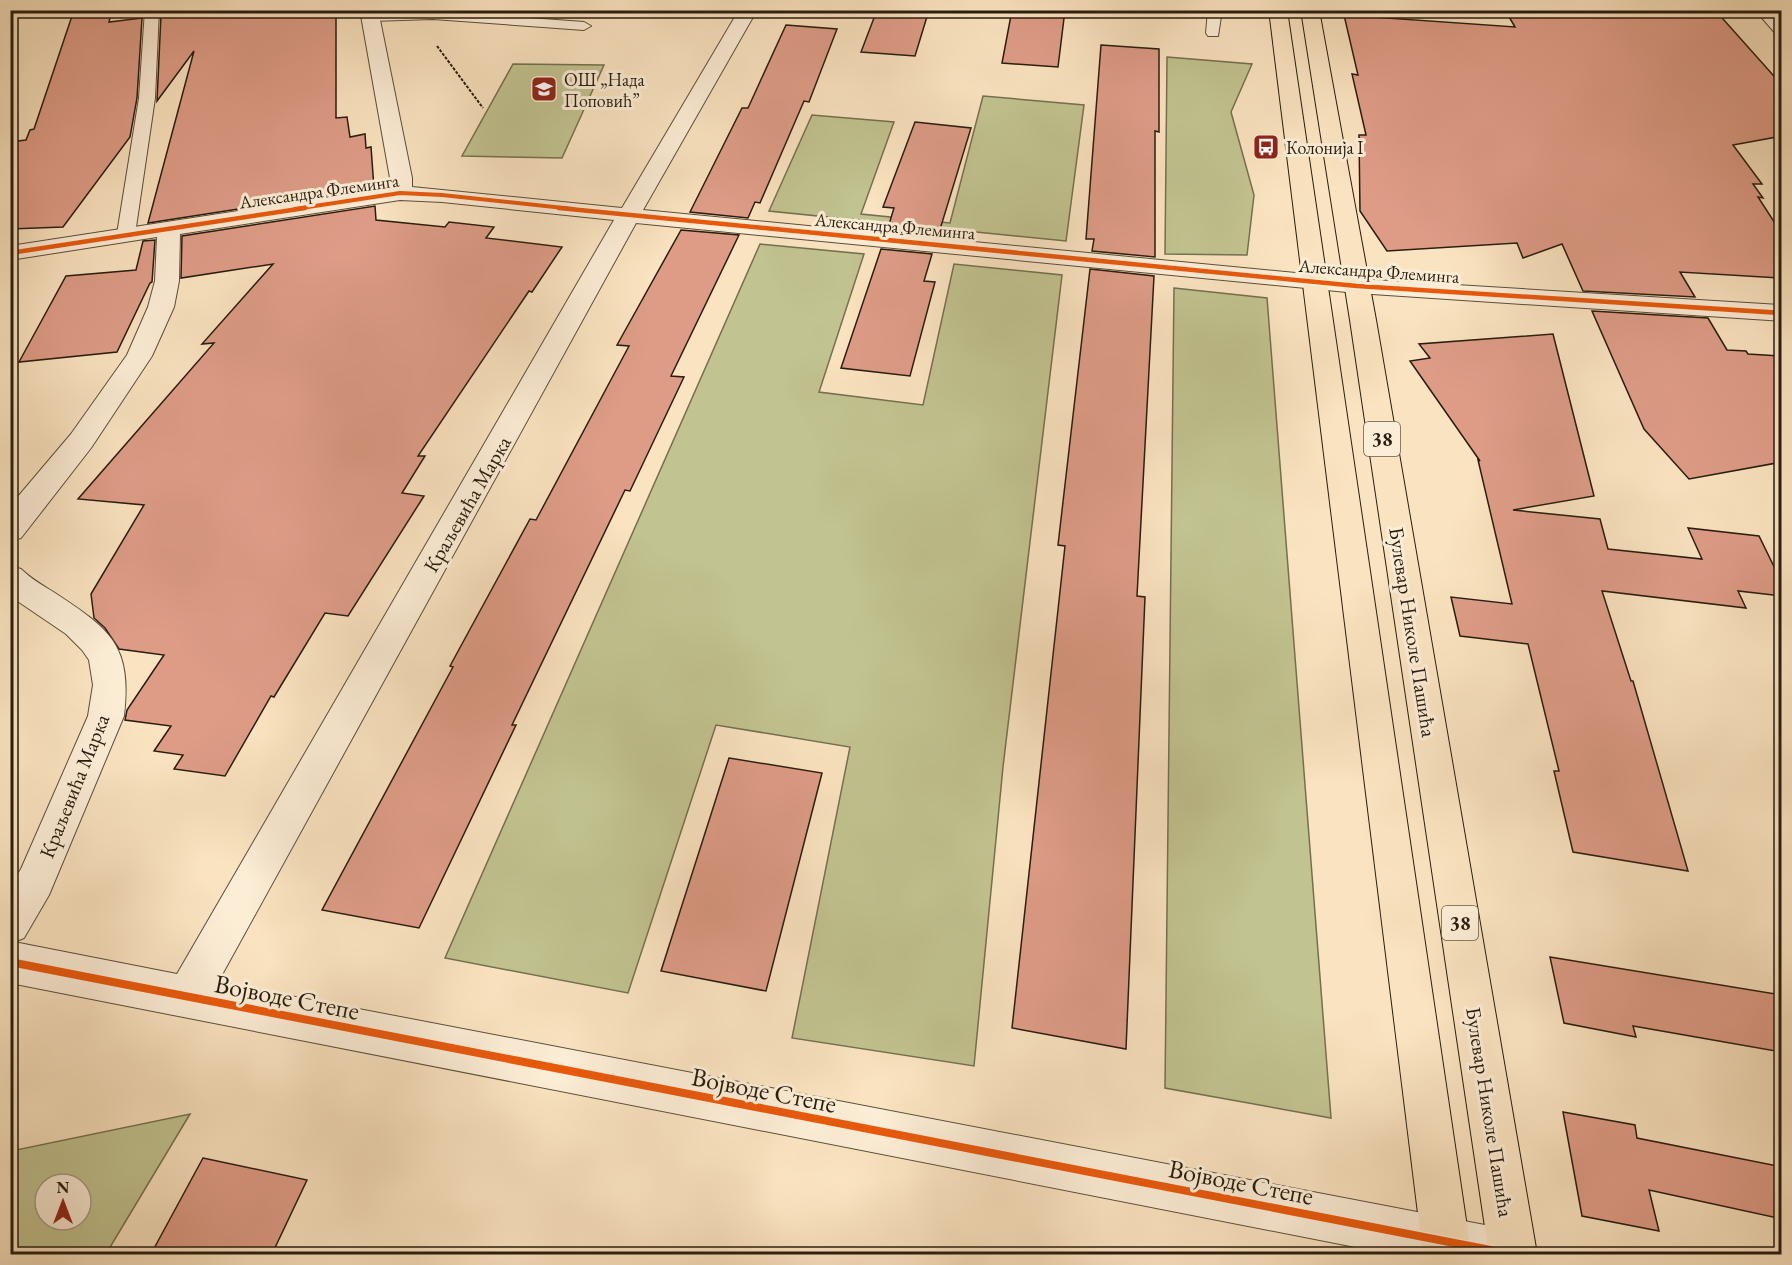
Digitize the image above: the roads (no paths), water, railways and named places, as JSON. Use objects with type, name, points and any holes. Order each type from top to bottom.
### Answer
[{"type":"main road","name":"38","points":[[1278,10],[1312,282],[1419,1032],[1447,1248]]},
{"type":"main road","name":"Булевар Николе Пашића","points":[[1310,10],[1357,286],[1512,1254]]},
{"type":"street","name":"Краљевића Марка","points":[[187,997],[629,215],[748,10]]},
{"type":"street","points":[[1764,10],[1782,30]]},
{"type":"street","points":[[370,14],[401,178],[400,193]]},
{"type":"street","name":"Александра Флеминга","points":[[10,253],[400,193],[442,195],[1357,286],[1782,313]]},
{"type":"street","points":[[10,530],[81,441],[138,356],[161,308],[167,281],[169,228]]},
{"type":"street","name":"Краљевића Марка","points":[[10,578],[78,624],[94,640],[105,658],[110,685],[106,716],[34,882],[10,924]]},
{"type":"street","name":"Војводе Степе","points":[[10,962],[1447,1248],[1512,1254]]},
{"type":"lane","points":[[126,234],[147,98],[152,10]]},
{"type":"lane","points":[[1213,33],[1215,10]]},
{"type":"lane","points":[[370,14],[584,26]]},
{"type":"place","name":"ОШ „Нада Поповић”","points":[[544,89]]},
{"type":"place","name":"Колонија I","points":[[1266,147]]}]
